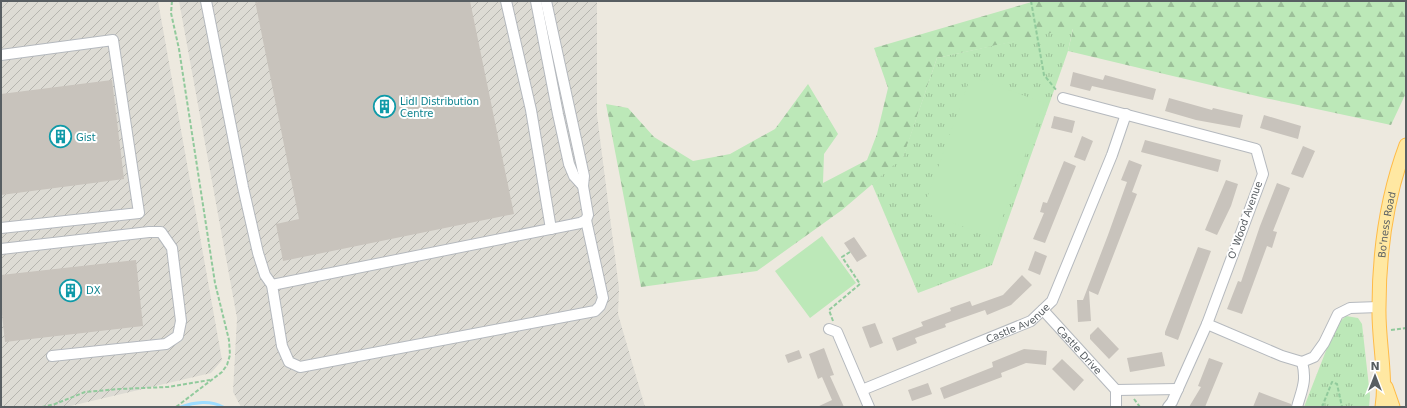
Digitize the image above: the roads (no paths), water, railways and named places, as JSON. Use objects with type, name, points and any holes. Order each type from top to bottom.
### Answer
[{"type":"main road","name":"Bo'ness Road","points":[[1382,407],[1384,382],[1379,307],[1383,243],[1394,183],[1406,145]]},
{"type":"main road","name":"Bo'ness Road","points":[[1384,382],[1393,407]]},
{"type":"street","points":[[206,1],[243,187],[258,253],[265,275],[272,285],[282,346],[289,362],[300,367],[595,311],[600,306],[603,298],[586,220],[588,215],[583,186],[584,176],[546,1]]},
{"type":"street","points":[[506,1],[531,110],[551,229]]},
{"type":"street","points":[[536,1],[569,164],[574,176],[583,186]]},
{"type":"street","points":[[1,55],[113,40],[138,213],[1,228]]},
{"type":"street","name":"O' Wood Avenue","points":[[1063,98],[1256,149],[1262,174],[1207,324],[1172,402],[1168,407]]},
{"type":"street","name":"Castle Avenue","points":[[862,390],[1031,321],[1052,301],[1112,156],[1126,114]]},
{"type":"street","points":[[272,285],[580,223],[586,220]]},
{"type":"street","points":[[1,249],[149,232],[161,232],[172,248],[181,321],[178,336],[166,344],[52,356]]},
{"type":"street","points":[[1207,324],[1282,356],[1302,362],[1314,357],[1324,343],[1338,314],[1350,308],[1379,307]]},
{"type":"street","name":"Castle Drive","points":[[1043,310],[1116,390]]},
{"type":"street","points":[[833,331],[869,407]]},
{"type":"street","points":[[1297,407],[1305,374],[1302,362]]},
{"type":"street","points":[[1116,407],[1116,390],[1178,389]]},
{"type":"waterway","points":[[181,407],[202,402],[213,403],[223,407]]},
{"type":"place","name":"Lidl Distribution Centre","points":[[384,107]]},
{"type":"place","name":"Gist","points":[[60,137]]},
{"type":"place","name":"DX","points":[[70,290]]}]
